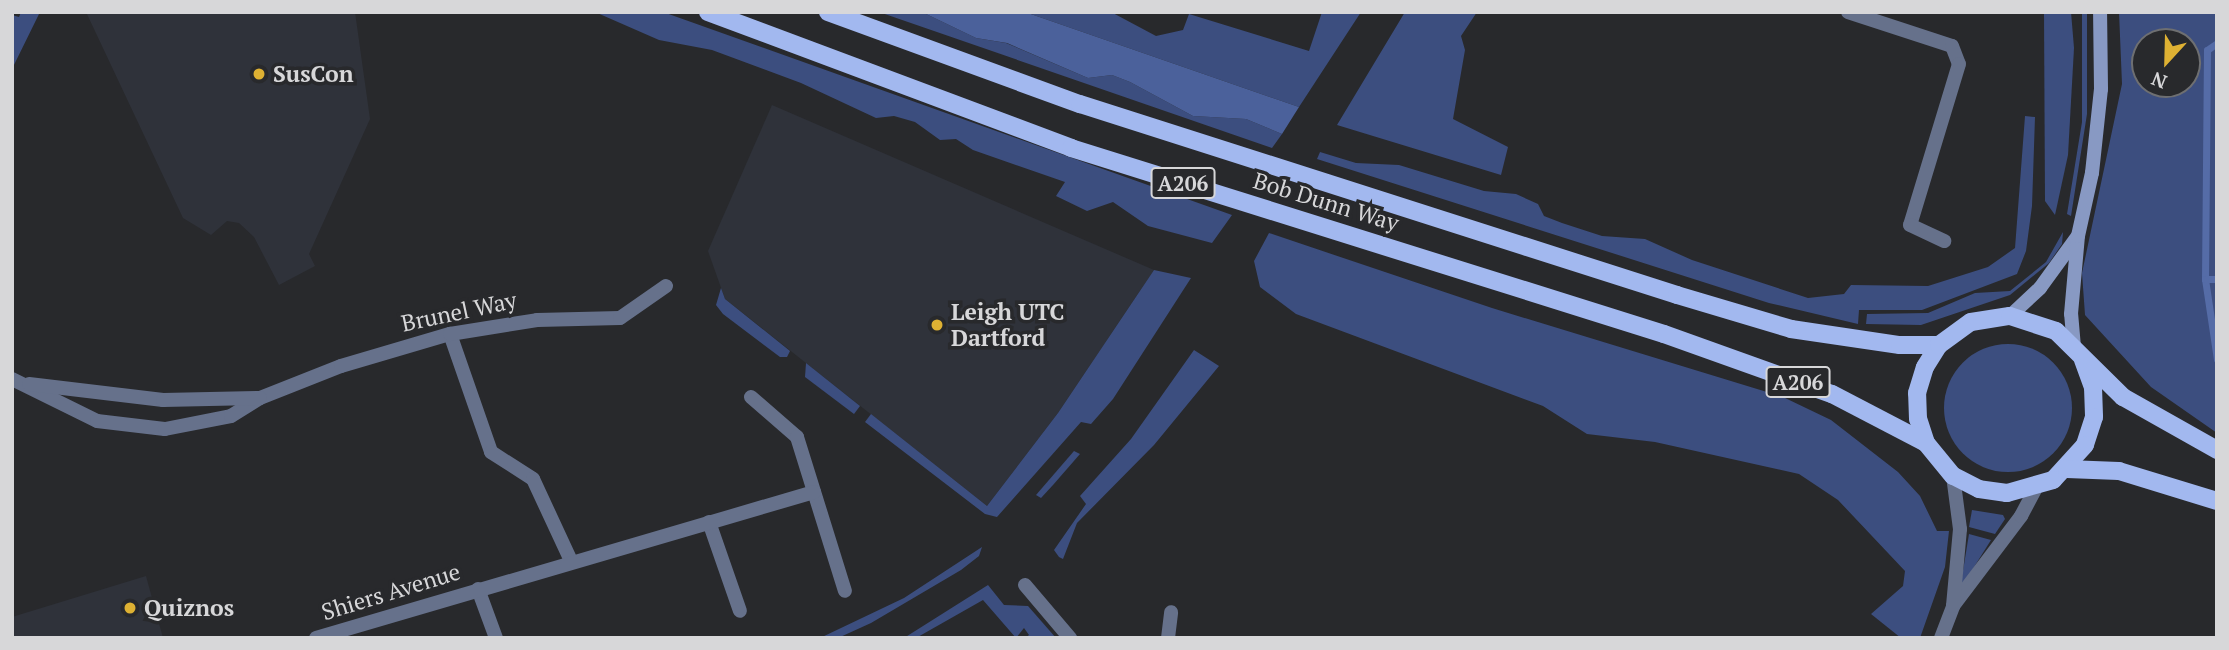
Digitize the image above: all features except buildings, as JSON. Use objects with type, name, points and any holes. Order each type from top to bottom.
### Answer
[{"type":"main road","name":"Bob Dunn Way","points":[[708,12],[1071,148],[1664,334],[1806,384],[1926,443]]},
{"type":"main road","name":"Bob Dunn Way","points":[[828,12],[1080,104],[1677,295],[1791,329],[1900,345],[1939,345]]},
{"type":"main road","points":[[2078,354],[2093,387],[2094,417],[2085,445],[2067,469],[2036,488],[2007,493],[1979,489],[1953,476],[1926,443],[1917,419],[1917,393],[1925,367],[1939,345],[1971,322],[2010,316],[2034,320],[2078,354],[2123,397],[2217,450]]},
{"type":"main road","points":[[2067,469],[2119,471],[2217,502]]},
{"type":"street","points":[[1847,12],[1952,46],[1959,64],[1910,225],[1945,241]]},
{"type":"street","points":[[2078,354],[2070,314],[2078,236],[2092,173],[2101,89],[2100,12]]},
{"type":"street","points":[[2010,316],[2040,288],[2078,236]]},
{"type":"street","name":"Brunel Way","points":[[17,381],[97,421],[165,429],[231,416],[260,398],[341,366],[450,334],[537,320],[620,318],[666,286]]},
{"type":"street","points":[[450,334],[491,452],[533,479],[571,561]]},
{"type":"street","name":"Brunel Way","points":[[17,381],[163,400],[260,398]]},
{"type":"street","points":[[751,397],[797,437],[845,591]]},
{"type":"street","points":[[1941,638],[1953,606],[1960,529],[1953,476]]},
{"type":"street","points":[[1953,606],[2021,516],[2036,488]]},
{"type":"street","name":"Shiers Avenue","points":[[316,638],[571,561],[814,492]]},
{"type":"street","points":[[709,522],[740,611]]},
{"type":"street","points":[[1025,584],[1070,638]]},
{"type":"street","name":"Shiers Avenue","points":[[478,589],[496,638]]},
{"type":"street","points":[[1168,638],[1171,612]]},
{"type":"shaded area","points":[[21,12],[40,12],[12,69],[12,15],[19,17]]},
{"type":"shaded area","points":[[86,12],[355,12],[370,119],[309,254],[315,266],[279,285],[254,237],[239,223],[227,221],[211,235],[183,218]]},
{"type":"shaded area","points":[[595,12],[663,12],[1232,215],[1212,243],[1148,226],[1113,202],[1087,211],[1056,196],[1065,182],[973,150],[956,139],[940,140],[915,122],[894,116],[876,118],[801,83],[712,50],[659,40]]},
{"type":"shaded area","points":[[879,12],[922,12],[976,38],[1006,43],[1088,78],[1112,75],[1193,116],[1246,119],[1282,134],[1272,148]]},
{"type":"shaded area","points":[[922,12],[1025,12],[1299,107],[1282,134],[1246,119],[1193,116],[1112,75],[1088,78],[1007,43],[976,38]]},
{"type":"shaded area","points":[[1025,12],[1111,12],[1156,36],[1183,30],[1189,14],[1309,51],[1322,12],[1361,12],[1299,107]]},
{"type":"shaded area","points":[[1405,12],[1477,12],[1461,36],[1465,50],[1453,119],[1508,147],[1501,175],[1337,125]]},
{"type":"shaded area","points":[[2044,12],[2071,12],[2074,48],[2068,155],[2055,215],[2045,201]]},
{"type":"shaded area","points":[[2082,12],[2087,12],[2087,114],[2071,216],[2067,214],[2082,122]]},
{"type":"shaded area","points":[[2119,12],[2217,12],[2217,433],[2151,387],[2085,315],[2082,273],[2122,84]]},
{"type":"shaded area","name":"Leigh UTC Dartford","points":[[772,105],[1154,270],[1058,413],[987,506],[725,299],[708,251]]},
{"type":"shaded area","points":[[2025,116],[2035,117],[2032,206],[2026,251],[2017,274],[1922,310],[1859,310],[1858,324],[1769,303],[1317,159],[1320,152],[1356,163],[1399,165],[1484,191],[1516,194],[1538,204],[1544,216],[1562,223],[1602,236],[1645,239],[1692,260],[1808,298],[1844,294],[1851,285],[1928,286],[1988,267],[2015,248]]},
{"type":"shaded area","points":[[2063,232],[2062,244],[2049,263],[2010,295],[1921,325],[1866,324],[1867,314],[1928,313],[1975,293],[2010,291],[2046,262]]},
{"type":"shaded area","points":[[1269,233],[1492,308],[1783,397],[1831,420],[1898,472],[1920,496],[1937,531],[1949,531],[1945,567],[1920,638],[1901,638],[1871,614],[1903,586],[1905,571],[1838,500],[1799,474],[1655,442],[1587,434],[1543,406],[1296,314],[1260,287],[1254,261]]},
{"type":"shaded area","points":[[1154,270],[1191,278],[1113,399],[1091,424],[1081,422],[997,517],[985,514],[865,422],[871,414],[987,506],[1058,413]]},
{"type":"shaded area","points":[[721,288],[725,299],[790,351],[787,357],[780,357],[723,314],[716,305]]},
{"type":"shaded area","points":[[2008,344],[2032,349],[2053,363],[2067,384],[2072,408],[2067,432],[2053,453],[2032,467],[2008,472],[1984,467],[1963,453],[1949,432],[1944,408],[1949,384],[1963,363],[1984,349]]},
{"type":"shaded area","points":[[1194,350],[1219,366],[1154,445],[1077,523],[1063,559],[1059,557],[1054,550],[1086,504],[1080,496],[1131,439]]},
{"type":"shaded area","points":[[806,363],[860,406],[854,414],[805,377]]},
{"type":"shaded area","points":[[1074,451],[1080,454],[1041,498],[1036,495]]},
{"type":"shaded area","points":[[1972,510],[2003,515],[2005,519],[1995,534],[1969,527]]},
{"type":"shaded area","points":[[1969,534],[1991,540],[1964,583],[1961,583]]},
{"type":"shaded area","points":[[982,547],[979,556],[961,570],[871,623],[838,638],[820,638],[904,598]]},
{"type":"shaded area","points":[[146,576],[163,638],[12,638],[12,617]]},
{"type":"shaded area","points":[[988,585],[1004,605],[1028,606],[1056,638],[1025,638],[1029,635],[1024,628],[1016,638],[983,600],[916,638],[904,638]]},
{"type":"waterway","points":[[2217,43],[2207,50],[2205,279],[2217,359]]},
{"type":"waterway","points":[[2205,279],[2217,279]]},
{"type":"place","name":"SusCon","points":[[259,74]]},
{"type":"place","name":"Leigh UTC Dartford","points":[[937,325]]},
{"type":"place","name":"Quiznos","points":[[130,608]]}]
